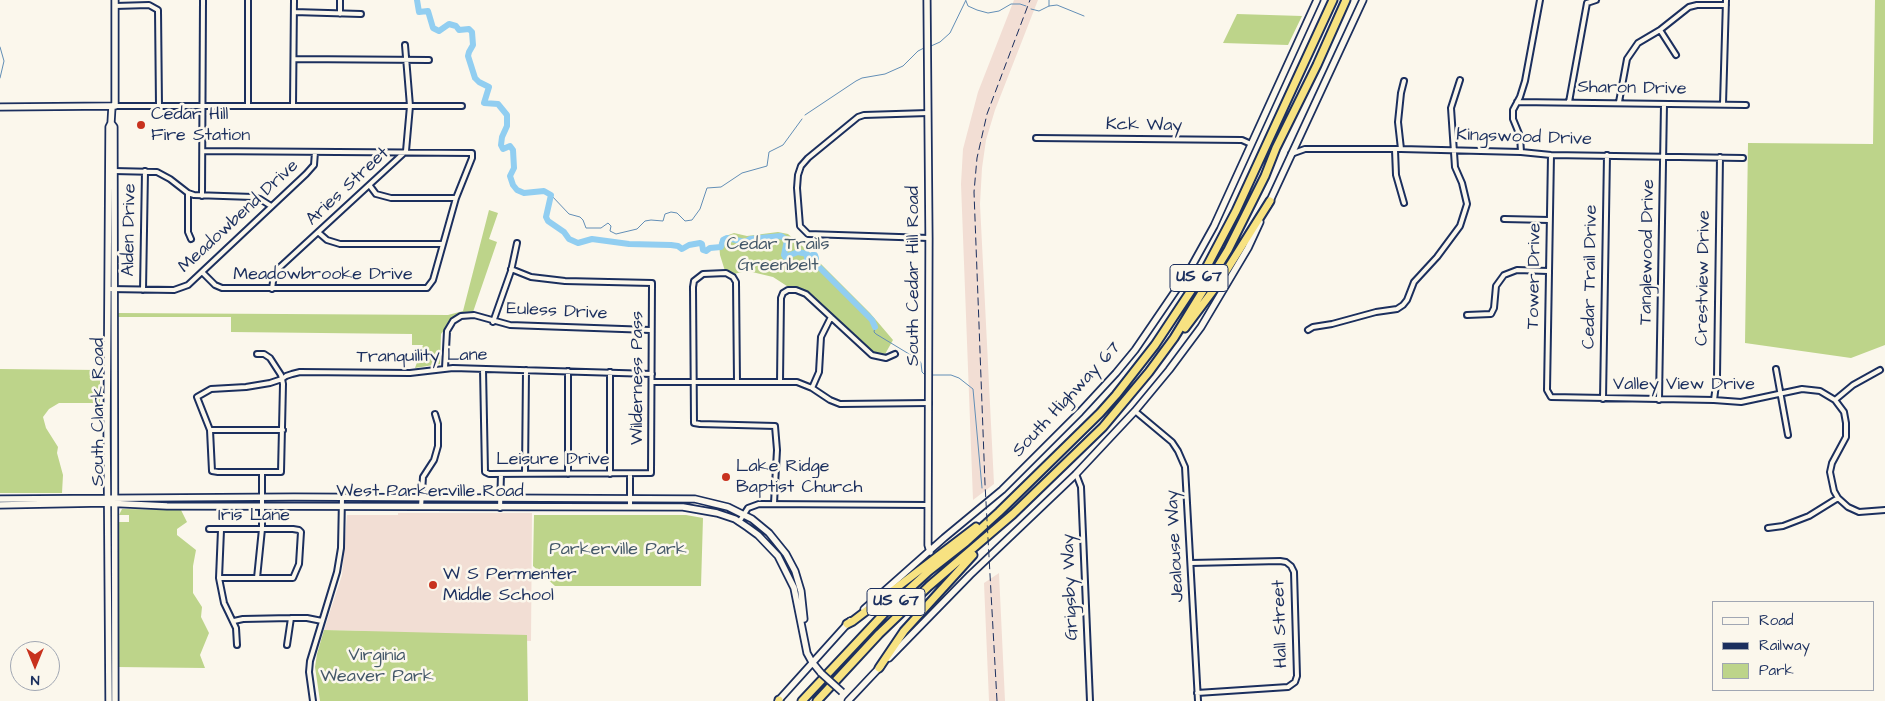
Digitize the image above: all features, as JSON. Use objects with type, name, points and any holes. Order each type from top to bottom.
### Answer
[{"type":"highway","name":"US 67","points":[[802,701],[894,603],[999,512],[1116,395],[1179,310],[1206,268],[1236,210],[1333,0]]},
{"type":"highway","name":"US 67","points":[[817,701],[879,634],[929,586],[982,543],[1103,427],[1131,395],[1174,338],[1228,250],[1265,176],[1276,148],[1317,65],[1346,0]]},
{"type":"highway","points":[[1174,338],[1179,336],[1211,294],[1270,201]]},
{"type":"highway","points":[[847,624],[946,548],[999,512]]},
{"type":"highway","points":[[879,668],[904,631],[978,550],[982,543]]},
{"type":"main road","name":"South Cedar Hill Road","points":[[928,0],[928,545],[930,552]]},
{"type":"main road","name":"South Highway 67","points":[[779,701],[847,624],[1002,490],[1080,412],[1129,357],[1199,255],[1226,201],[1316,0]]},
{"type":"main road","points":[[803,631],[807,653],[812,662],[850,700],[970,575],[1076,474],[1135,411],[1201,327],[1248,248],[1364,0]]},
{"type":"main road","name":"South Clark Road","points":[[109,701],[112,171],[114,127],[111,123],[114,106],[115,3]]},
{"type":"main road","points":[[0,107],[114,106]]},
{"type":"main road","name":"West Parkerville Road","points":[[111,501],[262,498],[550,498],[683,499],[717,504],[744,514],[769,533],[791,563],[799,582],[803,600],[803,631]]},
{"type":"main road","points":[[443,508],[445,503],[450,501],[476,498]]},
{"type":"main road","points":[[520,508],[521,503],[526,501],[550,498]]},
{"type":"main road","points":[[0,499],[111,501]]},
{"type":"main road","points":[[683,499],[683,507]]},
{"type":"main road","points":[[0,505],[111,501]]},
{"type":"main road","name":"South Clark Road","points":[[111,501],[115,701]]},
{"type":"main road","name":"West Parkerville Road","points":[[111,501],[166,506],[421,508],[683,507],[717,513],[739,522],[767,544],[778,556],[797,599],[803,631]]},
{"type":"main road","points":[[857,691],[857,701]]},
{"type":"main road","points":[[109,701],[115,701]]},
{"type":"street","points":[[202,196],[203,0]]},
{"type":"street","points":[[248,0],[248,106]]},
{"type":"street","points":[[293,106],[294,0]]},
{"type":"street","points":[[340,0],[340,14]]},
{"type":"street","points":[[1520,152],[1520,136],[1513,115],[1525,81],[1540,0]]},
{"type":"street","points":[[1569,102],[1587,3],[1596,0]]},
{"type":"street","points":[[1723,104],[1726,0]]},
{"type":"street","points":[[115,3],[149,4],[158,10],[159,106]]},
{"type":"street","points":[[1619,102],[1627,59],[1638,43],[1660,30],[1689,7],[1697,5],[1726,5]]},
{"type":"street","points":[[294,12],[362,14]]},
{"type":"street","points":[[1660,30],[1676,55]]},
{"type":"street","name":"Aries Street","points":[[272,289],[274,274],[279,268],[406,151],[410,106],[405,59],[406,45]]},
{"type":"street","points":[[294,59],[429,60]]},
{"type":"street","points":[[1308,330],[1313,327],[1376,312],[1397,309],[1404,305],[1414,282],[1460,226],[1467,204],[1455,167],[1451,108],[1460,80]]},
{"type":"street","points":[[1401,149],[1398,115],[1404,81]]},
{"type":"street","name":"Sharon Drive","points":[[1517,102],[1746,105]]},
{"type":"street","name":"Tanglewood Drive","points":[[1659,400],[1664,104]]},
{"type":"street","points":[[114,106],[462,106]]},
{"type":"street","points":[[928,113],[864,115],[853,121],[801,166],[797,188],[800,226],[808,234],[929,238]]},
{"type":"street","name":"Kck Way","points":[[1036,138],[1240,140],[1251,144]]},
{"type":"street","points":[[1297,142],[1305,149]]},
{"type":"street","name":"Kingswood Drive","points":[[1291,154],[1305,149],[1401,149],[1743,158]]},
{"type":"street","points":[[203,150],[406,151]]},
{"type":"street","points":[[1395,150],[1396,175],[1404,204]]},
{"type":"street","name":"Meadowbrooke Drive","points":[[202,272],[215,285],[222,288],[427,288],[433,280],[456,198],[471,164],[472,153],[406,151]]},
{"type":"street","name":"Meadowbend Drive","points":[[112,289],[174,290],[188,285],[312,168],[315,152]]},
{"type":"street","name":"Tower Drive","points":[[1551,154],[1547,390],[1551,397]]},
{"type":"street","name":"Cedar Trail Drive","points":[[1603,399],[1606,155]]},
{"type":"street","name":"Crestview Drive","points":[[1714,400],[1717,377],[1720,157]]},
{"type":"street","points":[[112,171],[157,172],[188,193],[202,196],[253,197],[271,206]]},
{"type":"street","name":"Alden Drive","points":[[143,290],[145,171]]},
{"type":"street","points":[[370,186],[376,194],[391,198],[456,198]]},
{"type":"street","points":[[188,193],[188,232],[191,239]]},
{"type":"street","points":[[1504,219],[1549,220]]},
{"type":"street","points":[[319,233],[327,240],[340,244],[442,244]]},
{"type":"street","points":[[493,322],[511,269],[517,243]]},
{"type":"street","name":"Wilderness Pass","points":[[511,269],[530,277],[558,281],[652,283],[650,330],[652,374],[651,473]]},
{"type":"street","points":[[1467,315],[1491,314],[1494,308],[1496,286],[1504,275],[1517,270],[1548,271]]},
{"type":"street","points":[[737,382],[737,287],[733,277],[726,273],[710,272],[698,276],[694,281],[693,287],[694,423],[776,426],[777,450],[774,503]]},
{"type":"street","points":[[780,382],[781,298],[783,293],[788,290],[802,292],[872,355],[886,358],[895,354]]},
{"type":"street","name":"Euless Drive","points":[[445,368],[447,331],[453,321],[461,316],[468,315],[510,325],[650,330]]},
{"type":"street","points":[[812,388],[819,372],[821,337],[831,317]]},
{"type":"street","points":[[257,354],[264,354],[270,358],[282,378],[283,430],[282,472],[212,471],[210,430],[283,430]]},
{"type":"street","name":"Tranquility Lane","points":[[210,430],[197,397],[211,389],[246,387],[270,383],[300,372],[410,373],[445,368],[652,374]]},
{"type":"street","name":"Leisure Drive","points":[[484,369],[484,472],[502,474],[651,473]]},
{"type":"street","points":[[1776,369],[1788,435]]},
{"type":"street","points":[[525,474],[526,370]]},
{"type":"street","points":[[1880,370],[1853,385],[1835,400],[1844,412],[1847,430],[1842,446],[1832,463],[1830,472],[1831,483],[1838,498],[1848,507],[1859,512],[1885,510]]},
{"type":"street","points":[[568,371],[568,474]]},
{"type":"street","points":[[610,372],[610,474]]},
{"type":"street","points":[[652,382],[797,382],[840,404],[929,403]]},
{"type":"street","name":"Valley View Drive","points":[[1551,397],[1741,402],[1802,389],[1820,391],[1835,400]]},
{"type":"street","name":"Jealouse Way","points":[[1135,411],[1172,442],[1183,460],[1186,475],[1198,701]]},
{"type":"street","points":[[421,508],[423,477],[434,460],[438,446],[438,424],[435,414]]},
{"type":"street","points":[[219,578],[257,578],[262,529],[262,472]]},
{"type":"street","points":[[500,508],[502,474]]},
{"type":"street","points":[[630,474],[630,507]]},
{"type":"street","name":"Grigsby Way","points":[[1076,474],[1081,487],[1090,701]]},
{"type":"street","points":[[314,701],[309,672],[310,661],[337,572],[341,548],[342,498]]},
{"type":"street","points":[[1768,528],[1783,526],[1809,516],[1838,498]]},
{"type":"street","points":[[739,522],[746,510],[753,505],[774,503],[928,505]]},
{"type":"street","name":"Iris Lane","points":[[209,529],[299,530],[301,532],[297,573],[294,578],[257,578]]},
{"type":"street","points":[[221,530],[219,578],[224,603],[234,621],[237,645]]},
{"type":"street","name":"Hall Street","points":[[1190,563],[1280,561],[1286,562],[1294,572],[1296,682],[1288,687],[1198,693]]},
{"type":"street","points":[[287,645],[291,618]]},
{"type":"street","points":[[234,621],[243,619],[307,618],[322,621]]},
{"type":"shaded area","points":[[1014,0],[1038,0],[995,110],[986,140],[982,168],[980,204],[994,484],[973,500],[961,184],[963,149],[978,92]]},
{"type":"shaded area","name":"W S Permenter Middle School","points":[[398,513],[532,513],[531,641],[365,638],[365,631],[324,630],[342,575],[347,515],[398,515]]},
{"type":"shaded area","points":[[999,573],[1005,701],[989,701],[984,583]]},
{"type":"green space","points":[[1875,0],[1885,0],[1885,345],[1851,358],[1745,343],[1748,143],[1873,144]]},
{"type":"green space","points":[[1237,14],[1302,16],[1288,45],[1223,43]]},
{"type":"green space","points":[[489,210],[498,213],[489,239],[497,242],[473,312],[462,314],[452,320],[441,334],[440,364],[415,368],[423,345],[412,345],[412,334],[231,332],[231,317],[117,317],[117,313],[448,315],[463,311]]},
{"type":"green space","name":"Cedar Trails Greenbelt","points":[[778,232],[788,234],[808,251],[870,313],[893,340],[884,356],[879,356],[871,351],[806,292],[790,288],[773,277],[750,270],[734,274],[725,271],[720,255],[719,243],[723,237],[734,233],[747,236]]},
{"type":"green space","points":[[0,369],[100,370],[100,403],[59,403],[49,409],[43,417],[46,428],[58,447],[57,453],[63,475],[62,493],[0,493]]},
{"type":"green space","points":[[122,509],[181,510],[187,522],[177,529],[177,535],[196,550],[193,566],[193,593],[202,607],[201,617],[209,633],[200,655],[205,668],[118,667],[119,522],[129,522],[129,515],[119,515]]},
{"type":"green space","name":"Parkerville Park","points":[[534,515],[686,515],[703,518],[701,586],[555,586],[533,566]]},
{"type":"green space","name":"Virginia Weaver Park","points":[[324,630],[527,635],[528,701],[320,701],[315,667]]},
{"type":"waterway","points":[[417,0],[419,12],[428,11],[433,28],[439,31],[449,24],[456,26],[459,30],[469,29],[472,32],[473,45],[468,56],[475,78],[489,87],[484,103],[498,104],[507,115],[507,126],[501,145],[503,149],[510,146],[513,150],[514,168],[510,176],[513,185],[517,190],[524,193],[544,191],[551,195],[546,217],[548,221],[564,232],[569,239],[578,243],[592,239],[629,244],[671,245],[682,249],[689,245],[700,243],[703,250],[706,251],[710,248],[721,247],[723,240],[727,238],[745,242],[750,239],[781,236],[787,240],[785,257],[798,252],[807,254],[807,260],[812,255],[815,255],[814,266],[820,268],[872,320],[875,327]]},
{"type":"waterway","points":[[931,46],[940,42],[950,33],[966,0]]},
{"type":"waterway","points":[[1049,0],[1049,6]]},
{"type":"waterway","points":[[966,1],[968,6],[988,13],[999,11],[1011,4],[1026,6]]},
{"type":"waterway","points":[[1031,9],[1039,11],[1049,6],[1057,5],[1084,16]]},
{"type":"waterway","points":[[0,47],[4,61],[0,78]]},
{"type":"waterway","points":[[805,115],[856,81],[862,78],[885,74],[903,66],[918,51],[924,48]]},
{"type":"waterway","points":[[551,195],[569,214],[580,217],[586,228],[601,228],[608,223],[611,226],[610,231],[616,234],[637,229],[645,221],[663,221],[665,214],[671,212],[677,213],[685,221],[692,220],[700,209],[707,188],[721,187],[742,173],[767,166],[769,152],[783,145],[802,119]]},
{"type":"waterway","points":[[875,327],[874,332],[876,334],[919,360],[922,372],[925,375]]},
{"type":"waterway","points":[[932,375],[951,375],[959,378],[973,389],[982,488]]},
{"type":"railway","points":[[997,701],[985,484],[974,192],[977,158],[987,114],[1030,0]]},
{"type":"place","name":"Cedar Hill Fire Station","points":[[141,125]]},
{"type":"place","name":"Lake Ridge Baptist Church","points":[[726,477]]},
{"type":"place","name":"W S Permenter Middle School","points":[[433,585]]}]
